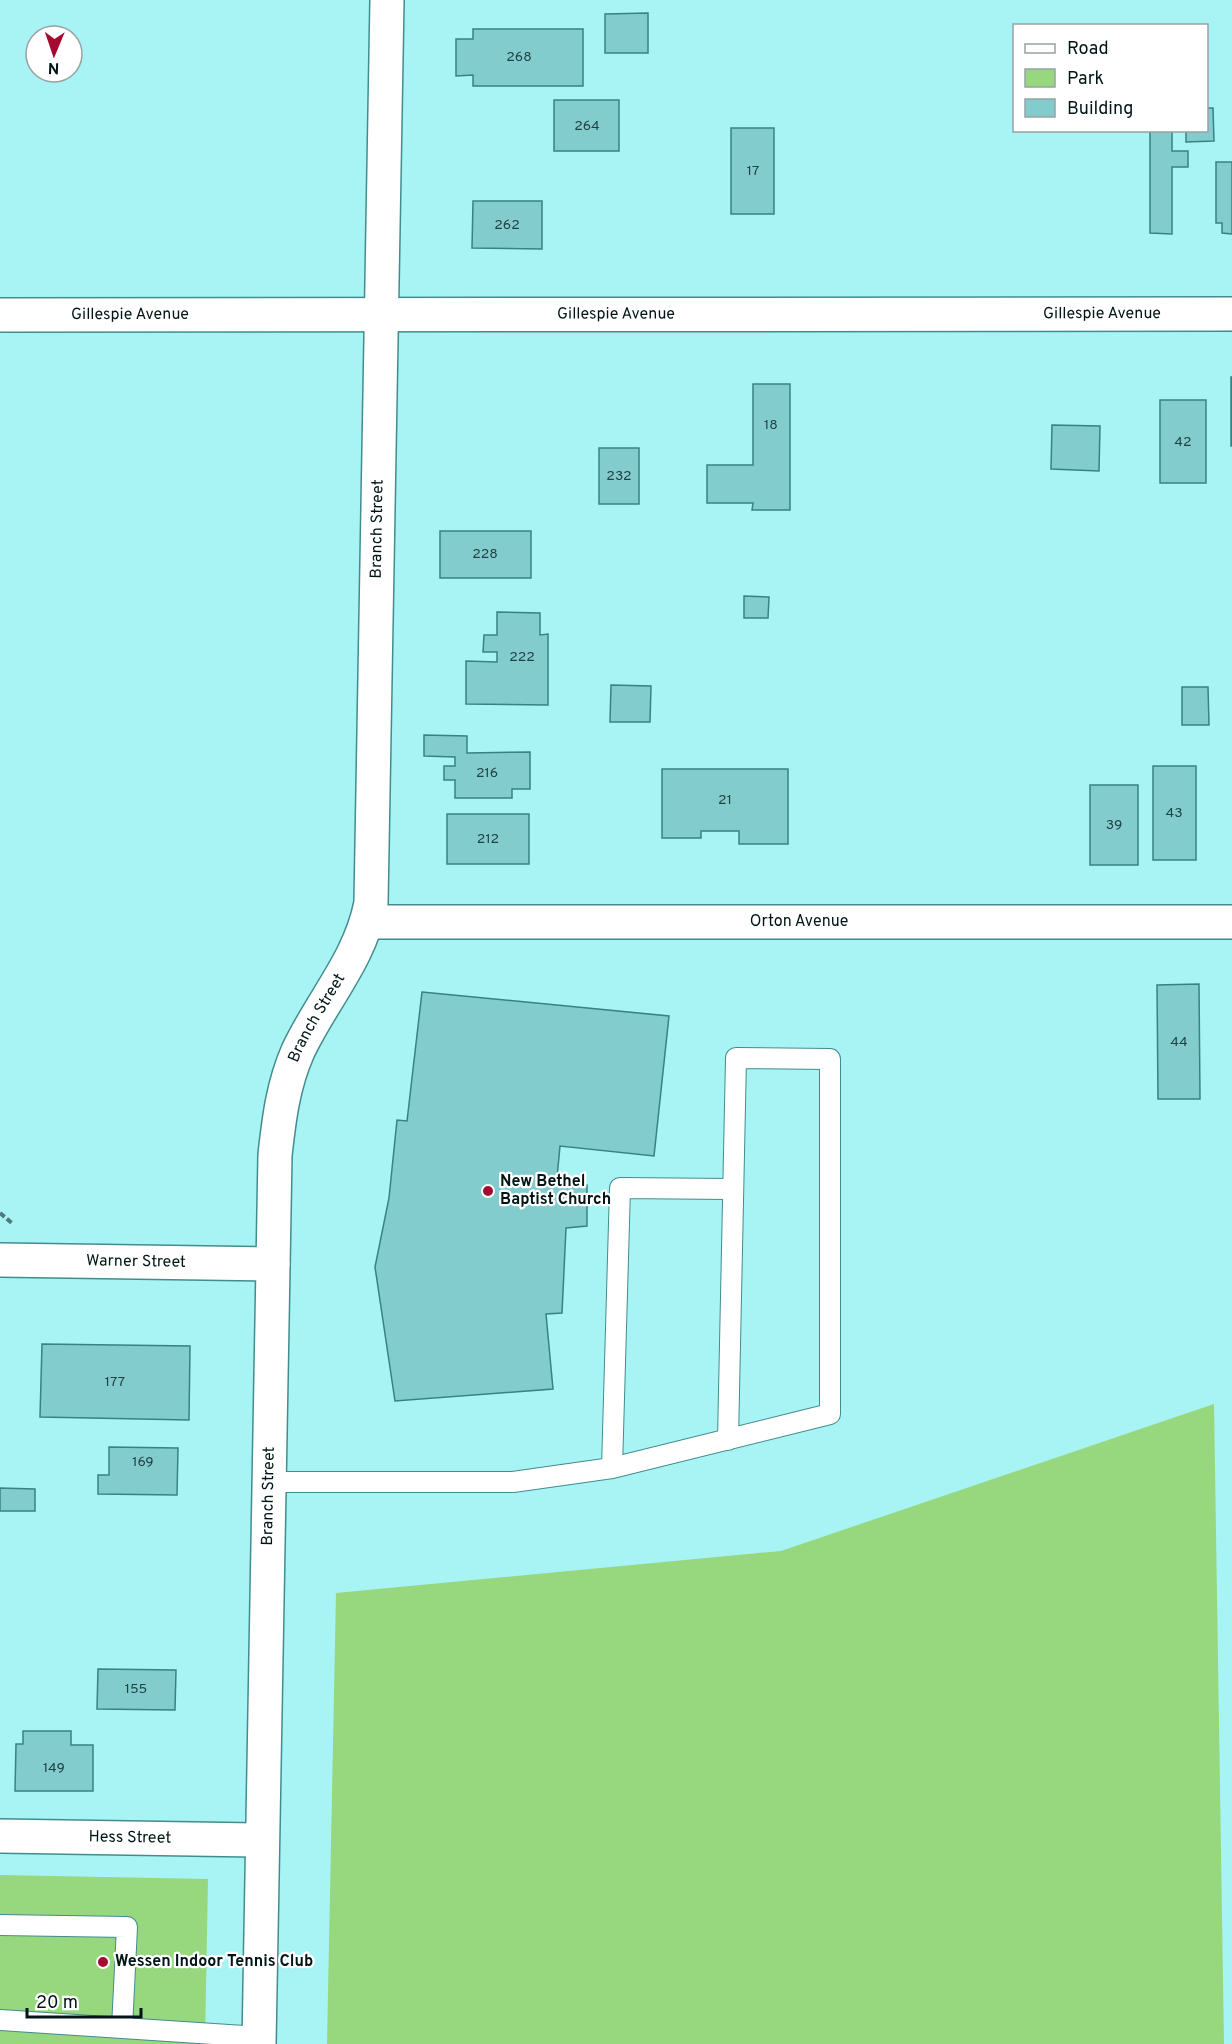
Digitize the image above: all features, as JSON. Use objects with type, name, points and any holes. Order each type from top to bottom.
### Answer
[{"type":"street","name":"Branch Street","points":[[259,2041],[275,1155],[282,1102],[298,1052],[322,1005],[351,962],[367,922],[372,884],[387,0]]},
{"type":"street","name":"Gillespie Avenue","points":[[0,315],[1232,314]]},
{"type":"street","name":"Orton Avenue","points":[[367,922],[1232,922]]},
{"type":"street","name":"Warner Street","points":[[0,1260],[273,1264]]},
{"type":"street","name":"Hess Street","points":[[0,1836],[262,1840]]},
{"type":"lane","points":[[269,1482],[513,1482],[612,1468],[728,1440],[830,1413],[830,1059],[736,1058],[731,1189],[728,1440]]},
{"type":"lane","points":[[612,1468],[620,1188],[731,1189]]},
{"type":"lane","points":[[0,1925],[127,1927],[122,2028]]},
{"type":"lane","points":[[0,2019],[259,2041]]},
{"type":"green space","points":[[1214,1404],[1224,2044],[327,2044],[336,1593],[781,1551]]},
{"type":"green space","name":"Wessen Indoor Tennis Club","points":[[0,1875],[208,1879],[205,2044],[0,2044]]},
{"type":"building","points":[[648,13],[648,53],[605,53],[605,14]]},
{"type":"building","points":[[473,29],[583,29],[583,86],[473,86],[473,75],[456,76],[456,39],[473,39]]},
{"type":"building","points":[[554,100],[619,100],[619,151],[554,151]]},
{"type":"building","points":[[1208,108],[1213,108],[1214,141],[1186,142],[1186,132],[1208,132]]},
{"type":"building","points":[[731,128],[774,128],[774,214],[731,214]]},
{"type":"building","points":[[1150,132],[1172,132],[1172,151],[1188,151],[1188,167],[1172,167],[1172,234],[1150,233]]},
{"type":"building","points":[[1216,162],[1232,162],[1232,234],[1222,233],[1222,223],[1216,223]]},
{"type":"building","points":[[473,201],[542,201],[542,249],[472,248]]},
{"type":"building","points":[[1232,377],[1232,446],[1231,446]]},
{"type":"building","points":[[753,384],[790,384],[790,510],[752,510],[753,503],[707,503],[707,465],[753,465]]},
{"type":"building","points":[[1160,400],[1206,400],[1206,483],[1160,483]]},
{"type":"building","points":[[1052,425],[1100,426],[1099,471],[1051,469]]},
{"type":"building","points":[[599,448],[639,448],[639,504],[599,504]]},
{"type":"building","points":[[440,531],[531,531],[531,578],[440,578]]},
{"type":"building","points":[[744,596],[769,597],[768,618],[744,618]]},
{"type":"building","points":[[497,612],[540,613],[540,635],[548,634],[548,705],[466,704],[466,661],[497,662],[497,652],[483,652],[484,635],[497,635]]},
{"type":"building","points":[[611,685],[651,686],[650,722],[610,722]]},
{"type":"building","points":[[1182,687],[1208,687],[1209,725],[1182,725]]},
{"type":"building","points":[[424,735],[467,736],[467,753],[530,752],[530,789],[512,789],[512,798],[455,798],[455,780],[444,780],[444,766],[455,766],[455,757],[424,756]]},
{"type":"building","points":[[1153,766],[1196,766],[1196,860],[1153,860]]},
{"type":"building","points":[[662,769],[788,769],[788,844],[739,844],[739,831],[701,831],[701,838],[662,838]]},
{"type":"building","points":[[1090,785],[1138,785],[1138,865],[1090,865]]},
{"type":"building","points":[[447,814],[529,814],[529,864],[447,864]]},
{"type":"building","points":[[1199,984],[1200,1099],[1158,1099],[1157,985]]},
{"type":"building","name":"New Bethel Baptist Church","points":[[422,992],[669,1016],[654,1156],[560,1146],[557,1178],[587,1185],[587,1226],[566,1228],[562,1313],[546,1314],[553,1389],[395,1401],[375,1267],[389,1198],[397,1120],[407,1121]]},
{"type":"building","points":[[42,1344],[190,1346],[189,1420],[40,1417]]},
{"type":"building","points":[[109,1447],[178,1448],[177,1495],[98,1494],[98,1475],[109,1475]]},
{"type":"building","points":[[0,1488],[35,1489],[35,1511],[0,1511]]},
{"type":"building","points":[[98,1669],[176,1670],[175,1710],[97,1709]]},
{"type":"building","points":[[23,1731],[71,1731],[71,1745],[93,1745],[93,1791],[15,1791],[16,1744],[23,1744]]},
{"type":"place","name":"New Bethel Baptist Church","points":[[488,1191]]},
{"type":"place","name":"Wessen Indoor Tennis Club","points":[[103,1962]]}]
